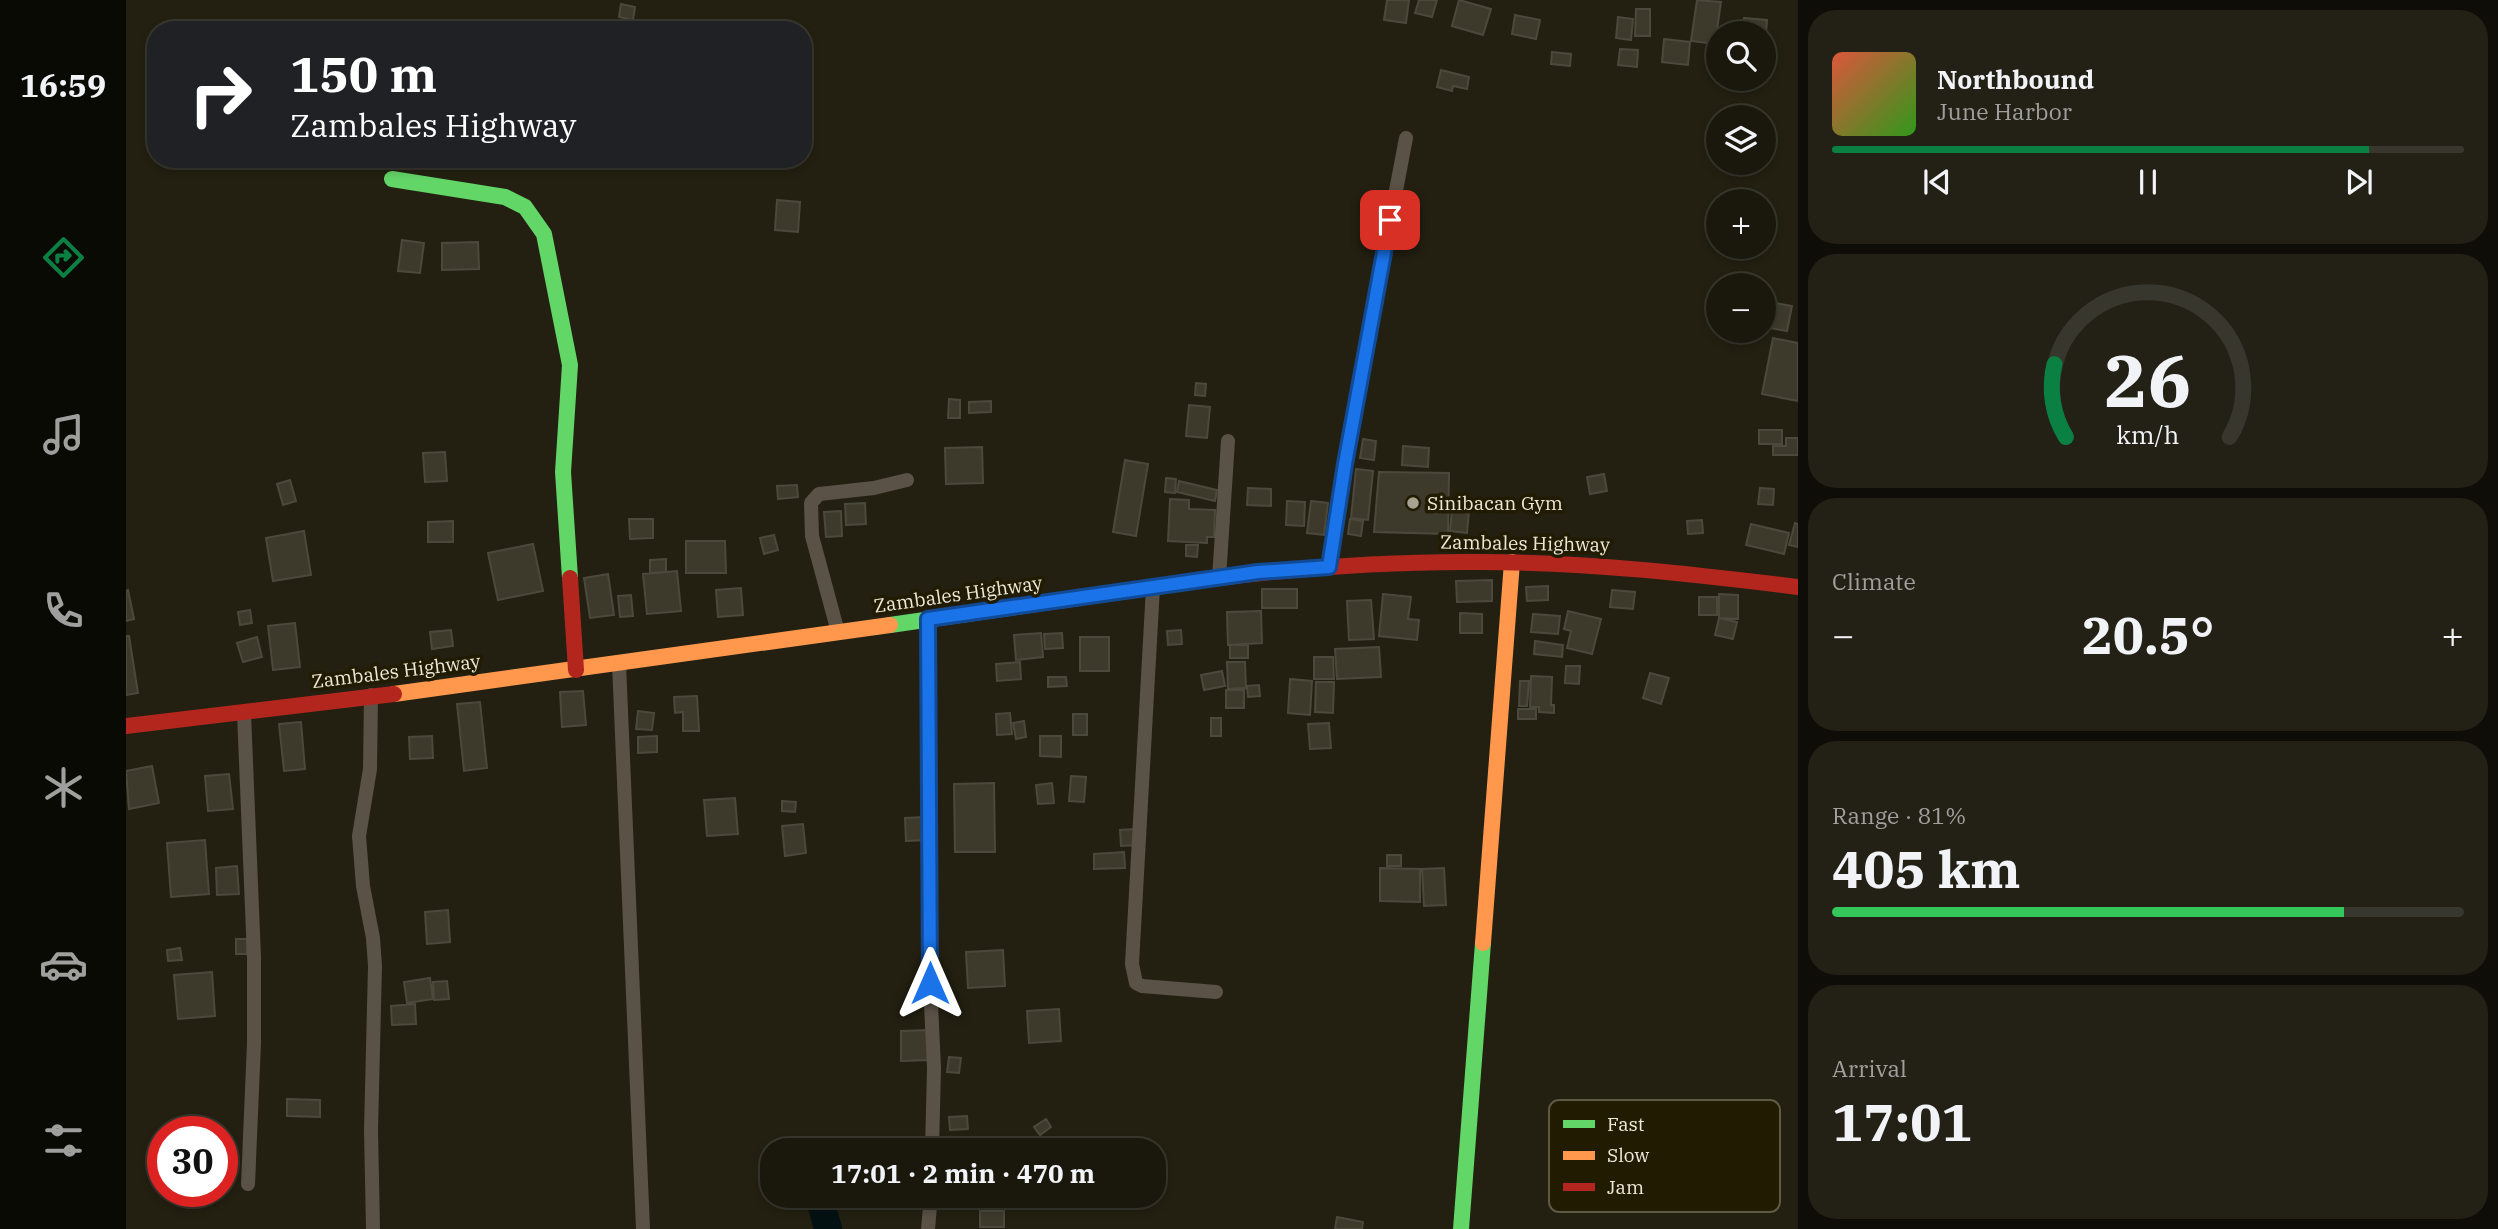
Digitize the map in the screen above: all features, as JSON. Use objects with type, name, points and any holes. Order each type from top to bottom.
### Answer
[{"type":"main road","points":[[392,179],[496,194],[517,201],[538,222],[544,234],[570,365],[563,472],[576,670]]},
{"type":"main road","name":"Zambales Highway","points":[[126,726],[576,670],[1219,578],[1329,567],[1433,562],[1512,562],[1630,567],[1798,587]]},
{"type":"main road","points":[[1461,1229],[1512,562]]},
{"type":"street","points":[[1329,567],[1345,464],[1406,138]]},
{"type":"street","points":[[1219,578],[1228,441]]},
{"type":"street","points":[[838,632],[812,536],[811,503],[819,494],[874,488],[907,480]]},
{"type":"street","points":[[1153,587],[1133,976],[1136,983],[1142,986],[1216,992]]},
{"type":"street","points":[[928,619],[930,983],[934,1068],[932,1138]]},
{"type":"street","points":[[619,664],[643,1229]]},
{"type":"street","points":[[371,695],[370,769],[359,836],[363,886],[373,938],[375,966],[371,1130],[373,1229]]},
{"type":"street","points":[[244,713],[254,957],[254,1042],[248,1184]]},
{"type":"street","points":[[928,1229],[930,1208]]},
{"type":"building","points":[[1387,0],[1409,0],[1406,23],[1384,20]]},
{"type":"building","points":[[1419,0],[1437,0],[1432,17],[1415,13]]},
{"type":"building","points":[[1459,0],[1491,9],[1483,35],[1452,26]]},
{"type":"building","points":[[1697,0],[1721,2],[1718,21],[1706,21],[1706,43],[1691,41]]},
{"type":"building","points":[[621,4],[635,7],[633,20],[619,17]]},
{"type":"building","points":[[1636,9],[1650,9],[1650,36],[1635,36]]},
{"type":"building","points":[[1515,15],[1540,20],[1536,39],[1512,34]]},
{"type":"building","points":[[1618,17],[1633,19],[1631,40],[1616,38]]},
{"type":"building","points":[[1744,18],[1767,20],[1767,21],[1744,21]]},
{"type":"building","points":[[1664,39],[1690,42],[1688,65],[1662,62]]},
{"type":"building","points":[[1620,49],[1638,50],[1637,67],[1618,65]]},
{"type":"building","points":[[1552,52],[1571,54],[1570,66],[1551,64]]},
{"type":"building","points":[[1441,70],[1469,77],[1467,89],[1453,86],[1452,91],[1437,87]]},
{"type":"building","points":[[777,200],[800,202],[798,232],[775,230]]},
{"type":"building","points":[[402,240],[424,243],[420,273],[398,271]]},
{"type":"building","points":[[478,242],[479,269],[442,270],[442,243]]},
{"type":"building","points":[[1776,303],[1792,306],[1787,331],[1776,329]]},
{"type":"building","points":[[1776,339],[1798,343],[1798,401],[1762,394],[1772,343],[1776,343]]},
{"type":"building","points":[[1196,383],[1206,384],[1205,396],[1195,395]]},
{"type":"building","points":[[949,399],[960,400],[960,418],[948,418]]},
{"type":"building","points":[[991,401],[991,412],[969,413],[969,402]]},
{"type":"building","points":[[1189,405],[1210,407],[1207,438],[1186,436]]},
{"type":"building","points":[[1759,430],[1782,430],[1782,444],[1759,444]]},
{"type":"building","points":[[1786,438],[1798,438],[1798,455],[1773,455],[1773,446],[1786,446]]},
{"type":"building","points":[[1363,439],[1376,441],[1374,460],[1360,458]]},
{"type":"building","points":[[1403,446],[1429,448],[1428,467],[1402,465]]},
{"type":"building","points":[[982,447],[983,483],[946,484],[945,448]]},
{"type":"building","points":[[445,452],[447,481],[425,482],[423,453]]},
{"type":"building","points":[[1125,460],[1148,464],[1136,536],[1113,532]]},
{"type":"building","points":[[1356,469],[1373,471],[1368,520],[1351,518]]},
{"type":"building","name":"Sinibacan Gym","points":[[1379,472],[1449,473],[1448,534],[1374,532]]},
{"type":"building","points":[[1604,474],[1607,491],[1590,494],[1587,477]]},
{"type":"building","points":[[1166,478],[1176,479],[1175,493],[1165,492]]},
{"type":"building","points":[[290,480],[296,501],[283,505],[277,484]]},
{"type":"building","points":[[1179,481],[1217,490],[1215,501],[1177,492]]},
{"type":"building","points":[[797,485],[798,497],[778,499],[777,486]]},
{"type":"building","points":[[1248,488],[1271,489],[1271,506],[1247,505]]},
{"type":"building","points":[[1760,488],[1774,489],[1773,505],[1758,504]]},
{"type":"building","points":[[1170,499],[1189,500],[1189,509],[1215,510],[1214,537],[1207,537],[1207,543],[1168,541]]},
{"type":"building","points":[[1287,501],[1305,502],[1304,526],[1286,525]]},
{"type":"building","points":[[1311,501],[1328,503],[1324,535],[1307,533]]},
{"type":"building","points":[[865,503],[866,524],[846,525],[845,504]]},
{"type":"building","points":[[1452,509],[1469,511],[1467,533],[1450,531]]},
{"type":"building","points":[[841,511],[842,536],[826,537],[824,512]]},
{"type":"building","points":[[629,519],[653,519],[653,538],[630,539]]},
{"type":"building","points":[[1350,519],[1363,521],[1361,536],[1348,534]]},
{"type":"building","points":[[1702,520],[1703,533],[1688,534],[1687,521]]},
{"type":"building","points":[[453,521],[453,542],[428,542],[428,522]]},
{"type":"building","points":[[1795,523],[1798,524],[1798,547],[1789,545]]},
{"type":"building","points":[[1751,524],[1789,533],[1784,554],[1746,545]]},
{"type":"building","points":[[304,531],[311,575],[273,581],[266,538]]},
{"type":"building","points":[[774,535],[778,550],[764,554],[760,538]]},
{"type":"building","points":[[686,541],[725,541],[726,573],[686,573]]},
{"type":"building","points":[[533,544],[543,591],[498,600],[488,553]]},
{"type":"building","points":[[1186,545],[1198,545],[1197,557],[1186,556]]},
{"type":"building","points":[[666,559],[666,572],[650,573],[650,560]]},
{"type":"building","points":[[677,571],[681,611],[647,614],[643,574]]},
{"type":"building","points":[[608,574],[614,615],[590,618],[584,578]]},
{"type":"building","points":[[1492,580],[1492,601],[1457,602],[1456,581]]},
{"type":"building","points":[[1548,586],[1548,600],[1527,601],[1526,587]]},
{"type":"building","points":[[741,588],[743,615],[718,617],[716,590]]},
{"type":"building","points":[[1262,589],[1297,589],[1297,608],[1262,608]]},
{"type":"building","points":[[128,590],[134,619],[126,621],[126,591]]},
{"type":"building","points":[[1612,590],[1635,592],[1633,609],[1610,607]]},
{"type":"building","points":[[1383,594],[1411,597],[1408,619],[1419,620],[1417,640],[1379,636]]},
{"type":"building","points":[[1719,594],[1738,595],[1738,619],[1719,618]]},
{"type":"building","points":[[631,595],[633,616],[620,617],[618,596]]},
{"type":"building","points":[[1699,597],[1717,597],[1717,615],[1699,615]]},
{"type":"building","points":[[1371,600],[1374,639],[1349,640],[1347,601]]},
{"type":"building","points":[[250,610],[252,623],[240,625],[238,612]]},
{"type":"building","points":[[1261,611],[1262,643],[1228,645],[1227,612]]},
{"type":"building","points":[[1568,611],[1601,619],[1592,654],[1567,648],[1571,631],[1564,629]]},
{"type":"building","points":[[1460,613],[1482,614],[1482,633],[1460,633]]},
{"type":"building","points":[[1533,614],[1560,616],[1558,634],[1531,632]]},
{"type":"building","points":[[1719,618],[1737,622],[1733,639],[1715,635]]},
{"type":"building","points":[[295,623],[300,667],[273,670],[268,626]]},
{"type":"building","points":[[451,630],[453,646],[432,649],[430,632]]},
{"type":"building","points":[[1181,630],[1182,644],[1168,645],[1167,631]]},
{"type":"building","points":[[1041,633],[1043,657],[1016,660],[1014,635]]},
{"type":"building","points":[[1062,633],[1063,648],[1045,649],[1044,634]]},
{"type":"building","points":[[126,636],[129,636],[138,693],[126,695]]},
{"type":"building","points":[[257,637],[262,657],[243,662],[237,643]]},
{"type":"building","points":[[1080,637],[1109,637],[1109,671],[1080,671]]},
{"type":"building","points":[[1535,641],[1563,645],[1562,657],[1534,654]]},
{"type":"building","points":[[1230,645],[1248,645],[1248,658],[1230,658]]},
{"type":"building","points":[[1379,647],[1381,677],[1337,679],[1335,649]]},
{"type":"building","points":[[1314,657],[1333,657],[1334,679],[1314,679]]},
{"type":"building","points":[[1020,662],[1021,679],[997,681],[996,664]]},
{"type":"building","points":[[1227,662],[1245,662],[1246,688],[1228,689]]},
{"type":"building","points":[[1566,666],[1580,666],[1579,684],[1565,683]]},
{"type":"building","points":[[1222,671],[1225,686],[1204,690],[1201,675]]},
{"type":"building","points":[[1650,673],[1669,678],[1661,704],[1643,698]]},
{"type":"building","points":[[1531,676],[1552,677],[1551,705],[1554,705],[1554,713],[1539,712],[1539,707],[1530,707]]},
{"type":"building","points":[[1048,677],[1066,677],[1067,686],[1048,687]]},
{"type":"building","points":[[1290,679],[1312,681],[1310,715],[1288,713]]},
{"type":"building","points":[[1520,681],[1529,681],[1527,706],[1519,706]]},
{"type":"building","points":[[1316,682],[1334,682],[1333,713],[1315,712]]},
{"type":"building","points":[[1259,685],[1260,696],[1248,697],[1247,686]]},
{"type":"building","points":[[1226,690],[1244,690],[1244,708],[1226,708]]},
{"type":"building","points":[[583,691],[586,725],[562,727],[560,692]]},
{"type":"building","points":[[697,696],[699,731],[683,731],[683,712],[675,713],[674,697]]},
{"type":"building","points":[[480,702],[487,768],[464,771],[457,704]]},
{"type":"building","points":[[1518,709],[1536,709],[1536,719],[1518,719]]},
{"type":"building","points":[[638,711],[654,713],[652,730],[636,729]]},
{"type":"building","points":[[1010,713],[1012,734],[997,735],[996,714]]},
{"type":"building","points":[[1073,714],[1087,714],[1087,735],[1073,735]]},
{"type":"building","points":[[1211,718],[1221,718],[1221,736],[1211,736]]},
{"type":"building","points":[[1024,721],[1026,737],[1016,739],[1013,723]]},
{"type":"building","points":[[301,722],[305,769],[284,771],[279,724]]},
{"type":"building","points":[[1329,723],[1331,748],[1310,749],[1308,724]]},
{"type":"building","points":[[432,736],[433,758],[410,759],[409,737]]},
{"type":"building","points":[[657,736],[657,752],[638,753],[638,737]]},
{"type":"building","points":[[1040,736],[1061,736],[1061,757],[1040,756]]},
{"type":"building","points":[[152,766],[159,803],[129,809],[126,771]]},
{"type":"building","points":[[229,774],[233,809],[208,811],[205,776]]},
{"type":"building","points":[[1071,776],[1086,777],[1084,802],[1069,801]]},
{"type":"building","points":[[994,783],[995,852],[955,852],[954,784]]},
{"type":"building","points":[[1052,783],[1054,803],[1038,804],[1036,785]]},
{"type":"building","points":[[735,798],[738,834],[707,836],[704,800]]},
{"type":"building","points":[[782,801],[796,802],[795,812],[782,811]]},
{"type":"building","points":[[926,817],[927,840],[906,841],[905,818]]},
{"type":"building","points":[[803,824],[806,853],[785,856],[782,826]]},
{"type":"building","points":[[1135,829],[1137,845],[1121,846],[1120,830]]},
{"type":"building","points":[[205,840],[209,894],[171,897],[167,843]]},
{"type":"building","points":[[1124,852],[1125,868],[1094,869],[1094,854]]},
{"type":"building","points":[[1387,855],[1401,855],[1401,866],[1387,866]]},
{"type":"building","points":[[237,866],[239,894],[217,895],[216,868]]},
{"type":"building","points":[[1380,868],[1420,869],[1420,902],[1380,901]]},
{"type":"building","points":[[1444,868],[1446,905],[1424,906],[1422,869]]},
{"type":"building","points":[[448,910],[450,942],[427,944],[425,912]]},
{"type":"building","points":[[236,939],[247,939],[247,954],[236,954]]},
{"type":"building","points":[[180,948],[182,960],[168,961],[167,950]]},
{"type":"building","points":[[1003,950],[1005,986],[968,988],[966,952]]},
{"type":"building","points":[[212,972],[215,1016],[178,1019],[174,975]]},
{"type":"building","points":[[430,978],[433,999],[407,1003],[404,982]]},
{"type":"building","points":[[447,981],[449,999],[434,1000],[433,982]]},
{"type":"building","points":[[415,1004],[416,1024],[392,1025],[391,1006]]},
{"type":"building","points":[[1059,1009],[1061,1041],[1029,1043],[1027,1011]]},
{"type":"building","points":[[929,1030],[929,1060],[901,1061],[901,1031]]},
{"type":"building","points":[[949,1057],[961,1058],[959,1073],[947,1072]]},
{"type":"building","points":[[287,1099],[320,1100],[320,1117],[287,1116]]},
{"type":"building","points":[[967,1116],[968,1129],[950,1130],[949,1117]]},
{"type":"building","points":[[1046,1119],[1051,1127],[1040,1135],[1034,1127]]},
{"type":"building","points":[[980,1211],[1004,1211],[1004,1227],[980,1227]]},
{"type":"building","points":[[1337,1217],[1363,1222],[1362,1229],[1335,1229]]},
{"type":"waterway","points":[[822,1208],[828,1229]]},
{"type":"traffic: fast","points":[[392,179],[505,197],[525,207],[544,234],[570,365],[563,472],[570,578]]},
{"type":"traffic: fast","points":[[890,625],[1210,579]]},
{"type":"traffic: fast","points":[[1461,1229],[1483,943]]},
{"type":"traffic: slow","points":[[1483,943],[1512,562]]},
{"type":"traffic: slow","points":[[394,694],[890,625]]},
{"type":"traffic: jam","points":[[1210,579],[1378,564],[1520,563],[1640,570],[1798,587]]},
{"type":"traffic: jam","points":[[570,578],[576,670]]},
{"type":"traffic: jam","points":[[126,726],[394,694]]},
{"type":"place","name":"Sinibacan Gym","points":[[1413,503]]},
{"type":"route","points":[[930,983],[928,619],[1258,572],[1329,567],[1390,220]]}]
